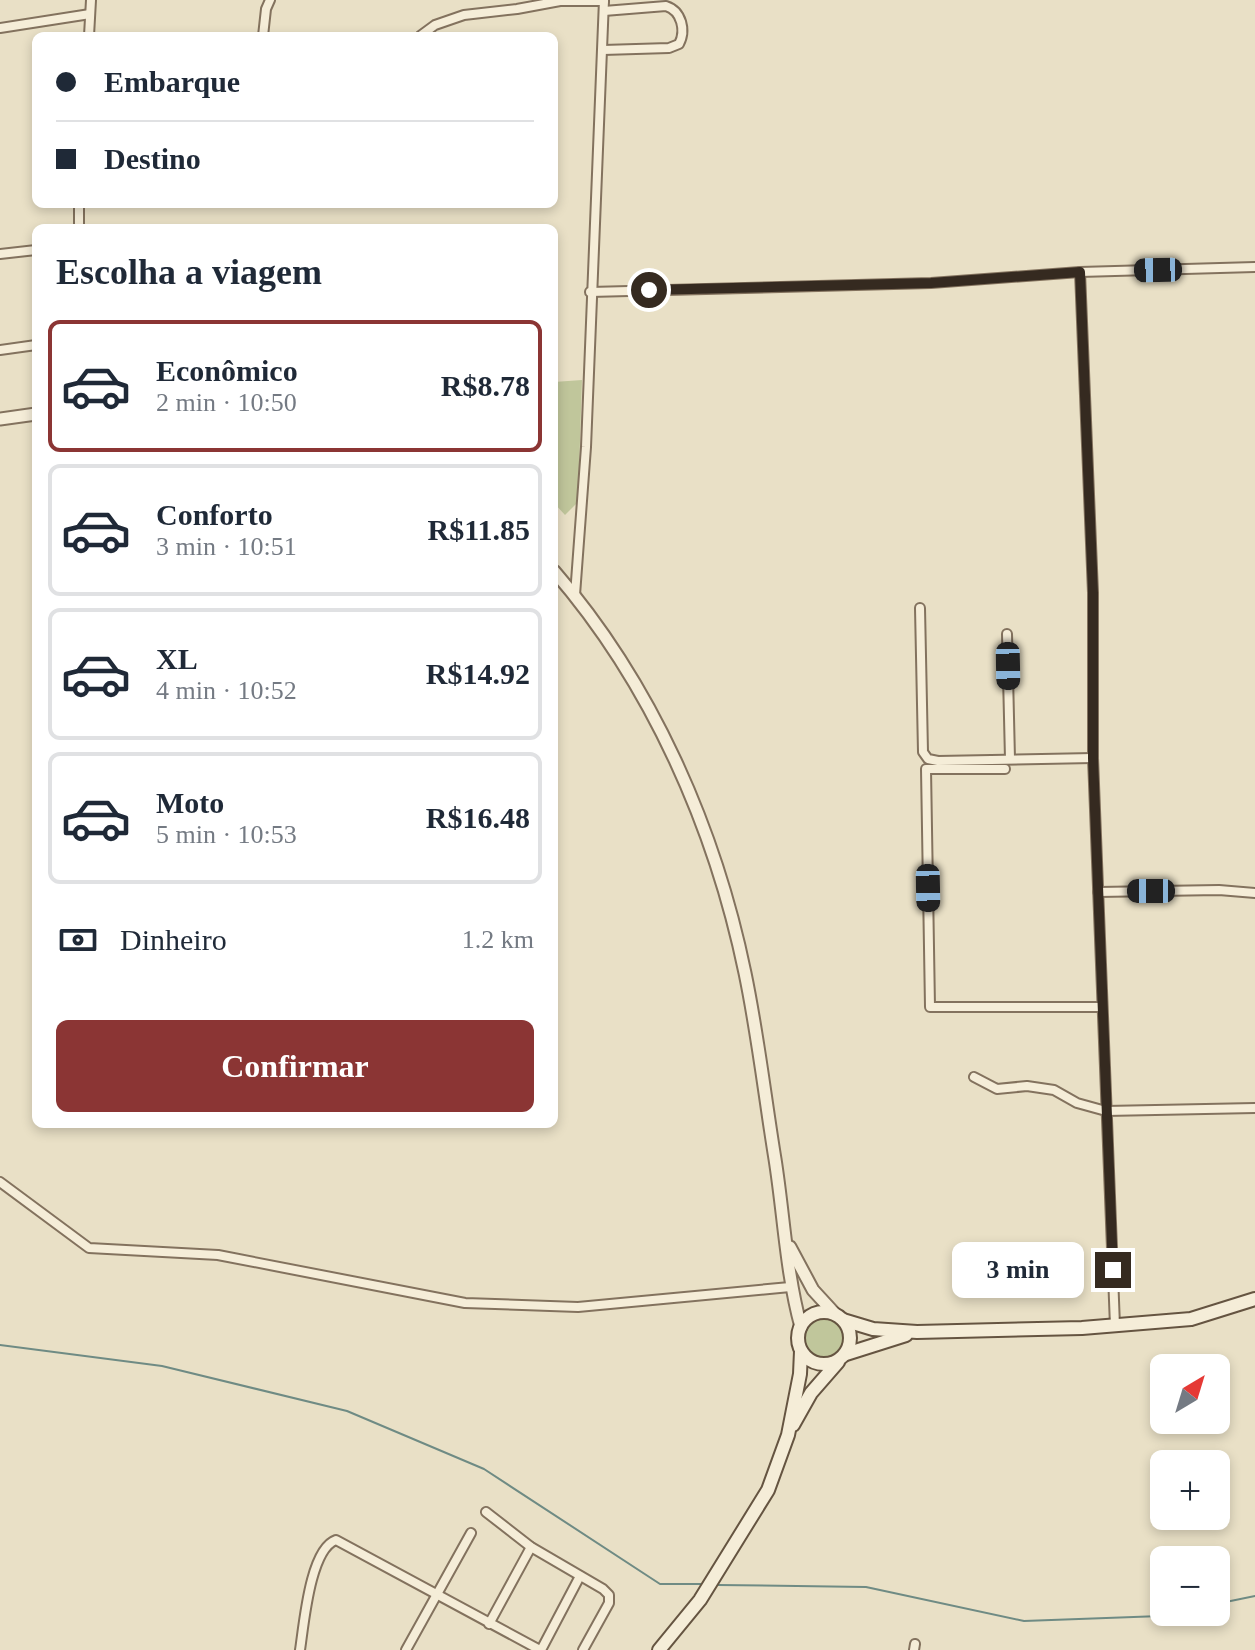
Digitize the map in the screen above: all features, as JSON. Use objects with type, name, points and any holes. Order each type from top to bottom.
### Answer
[{"type":"main road","points":[[788,1435],[800,1374],[798,1335],[812,1315],[828,1312],[873,1329],[917,1332],[1115,1326],[1191,1319],[1255,1299]]},
{"type":"main road","points":[[659,1650],[700,1600],[768,1490],[788,1435],[811,1393],[843,1357],[851,1337],[840,1318]]},
{"type":"main road","points":[[801,1351],[814,1363],[823,1365],[917,1332]]},
{"type":"street","points":[[89,32],[91,0]]},
{"type":"street","points":[[263,32],[270,0]]},
{"type":"street","points":[[425,32],[435,25],[464,15],[560,1],[604,0],[586,447],[575,595]]},
{"type":"street","points":[[603,50],[669,48],[679,44],[683,36],[679,15],[666,6],[604,11]]},
{"type":"street","points":[[0,28],[90,14]]},
{"type":"street","points":[[0,254],[32,250]]},
{"type":"street","points":[[590,292],[931,283],[1080,272],[1255,267]]},
{"type":"street","points":[[1080,272],[1093,593],[1093,758],[1115,1326]]},
{"type":"street","points":[[0,350],[32,346]]},
{"type":"street","points":[[0,419],[32,415]]},
{"type":"street","points":[[558,576],[625,668],[658,725],[704,830],[726,897],[745,974],[786,1239],[790,1287],[801,1327]]},
{"type":"street","points":[[920,608],[925,755],[938,761],[1093,758]]},
{"type":"street","points":[[1007,634],[1010,759]]},
{"type":"street","points":[[1005,769],[926,769],[930,1007],[1102,1007]]},
{"type":"street","points":[[1098,892],[1219,890],[1255,893]]},
{"type":"street","points":[[974,1077],[997,1089],[1027,1086],[1054,1090],[1077,1103],[1106,1111],[1255,1108]]},
{"type":"street","points":[[0,1182],[89,1248],[218,1255],[465,1303],[578,1307],[790,1287]]},
{"type":"street","points":[[786,1239],[806,1279],[840,1318]]},
{"type":"street","points":[[790,1287],[796,1278],[806,1279]]},
{"type":"street","points":[[486,1512],[531,1547],[609,1595],[609,1603],[583,1650]]},
{"type":"street","points":[[406,1650],[471,1533]]},
{"type":"street","points":[[300,1650],[315,1570],[327,1544],[334,1540],[540,1650],[580,1576]]},
{"type":"street","points":[[489,1624],[531,1547]]},
{"type":"green space","points":[[582,380],[578,502],[565,515],[558,507],[558,382]]},
{"type":"green space","points":[[825,1316],[840,1323],[847,1338],[840,1353],[825,1360],[810,1353],[803,1338],[810,1323]]},
{"type":"waterway","points":[[0,1345],[162,1366],[347,1411],[484,1469],[660,1584],[702,1584]]},
{"type":"waterway","points":[[718,1585],[866,1587],[1024,1621],[1150,1616]]},
{"type":"waterway","points":[[1230,1601],[1255,1596]]},
{"type":"route","points":[[649,290],[931,283],[1080,272],[1093,593],[1093,758],[1113,1270]]}]
